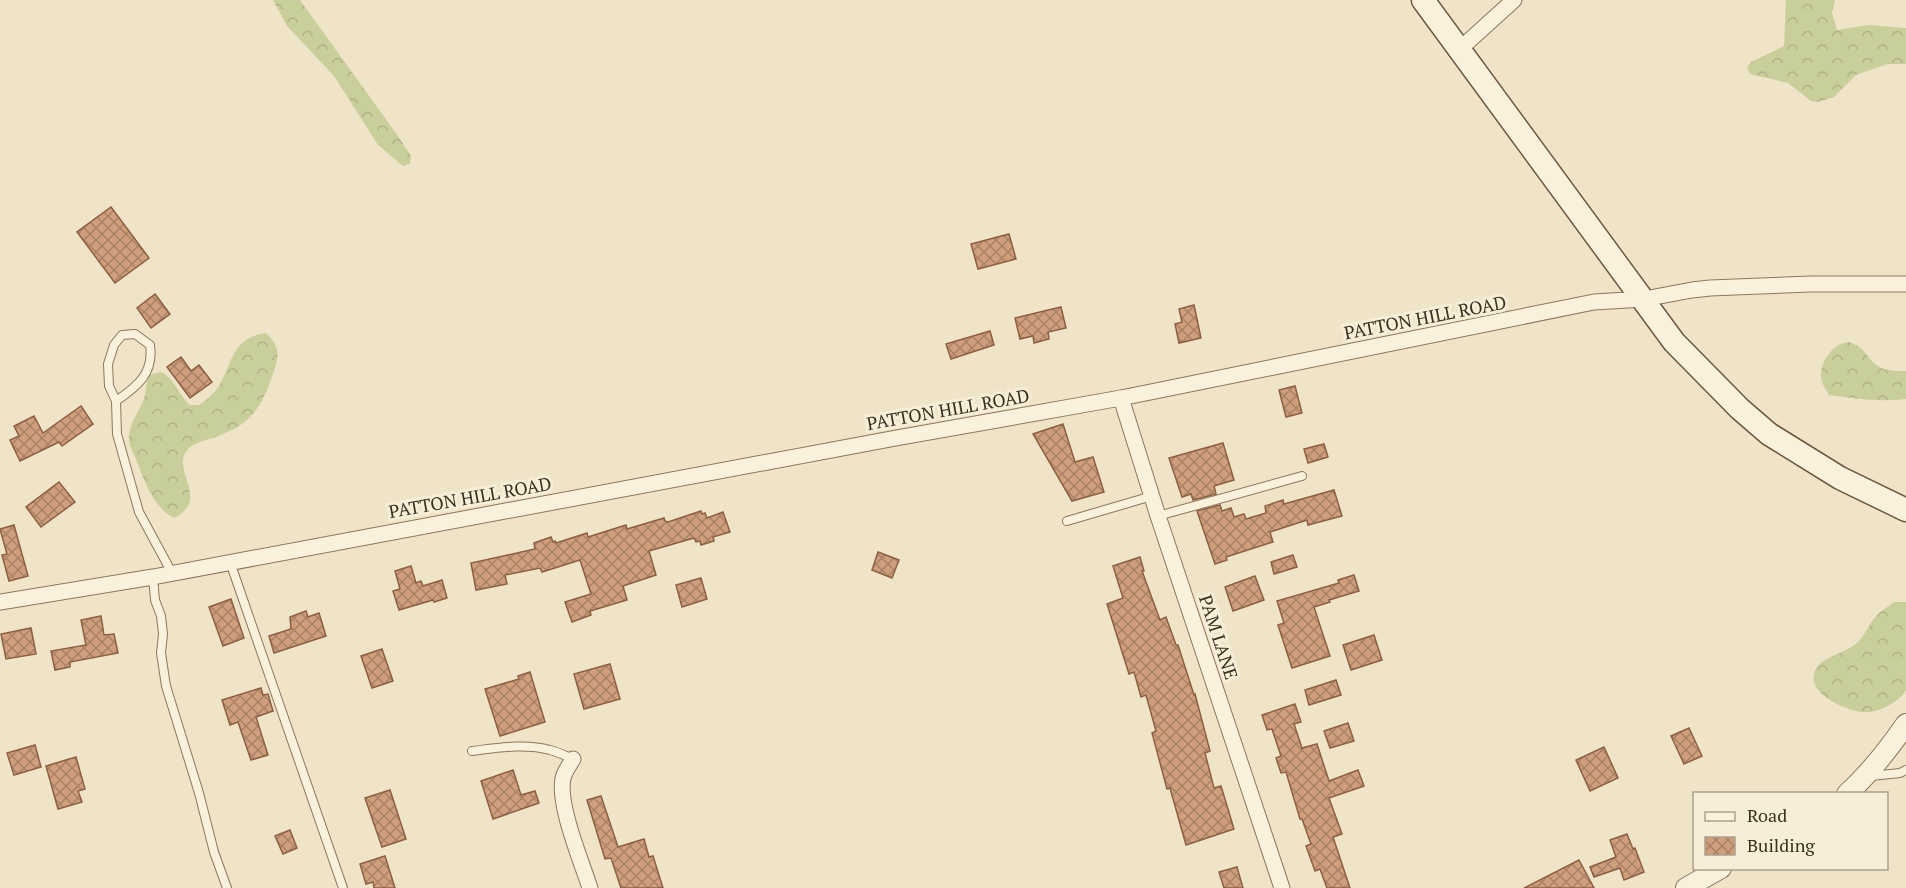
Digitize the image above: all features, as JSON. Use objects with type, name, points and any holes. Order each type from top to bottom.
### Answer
[{"type":"main road","points":[[1423,0],[1674,342],[1740,409],[1770,434],[1840,478],[1906,510]]},
{"type":"street","points":[[1460,49],[1514,0]]},
{"type":"street","name":"PATTON HILL ROAD","points":[[0,602],[153,577],[860,444],[1121,398],[1594,302],[1644,299],[1710,288],[1811,284],[1906,284]]},
{"type":"street","name":"PAM LANE","points":[[1121,398],[1282,888]]},
{"type":"street","points":[[1849,792],[1866,777],[1906,724]]},
{"type":"street","points":[[573,759],[563,777],[563,798],[567,822],[590,888]]},
{"type":"street","points":[[1686,888],[1718,870]]},
{"type":"lane","points":[[116,401],[128,393],[150,368],[152,357],[150,345],[135,334],[122,335],[114,345],[108,363],[109,386],[116,401],[117,434],[139,512],[172,573]]},
{"type":"lane","points":[[1158,516],[1302,476]]},
{"type":"lane","points":[[1067,521],[1152,496]]},
{"type":"lane","points":[[230,562],[343,888]]},
{"type":"lane","points":[[153,577],[155,600],[161,616],[163,634],[161,653],[166,686],[199,793],[214,852],[227,888]]},
{"type":"lane","points":[[472,751],[522,747],[550,750],[573,759]]},
{"type":"lane","points":[[1866,777],[1900,773],[1906,770]]},
{"type":"green space","points":[[273,0],[300,0],[398,136],[411,156],[410,164],[403,166],[378,145],[334,76],[287,26]]},
{"type":"green space","points":[[1786,0],[1835,0],[1832,13],[1837,30],[1868,25],[1906,28],[1906,64],[1888,64],[1856,75],[1834,97],[1818,102],[1811,101],[1788,83],[1750,74],[1747,68],[1751,62],[1784,46]]},
{"type":"green space","points":[[266,333],[274,343],[277,357],[263,398],[252,415],[237,427],[196,443],[188,449],[183,466],[190,502],[185,510],[174,518],[154,500],[129,442],[130,429],[144,398],[148,378],[150,375],[161,372],[169,378],[190,405],[199,405],[216,390],[238,347],[254,336]]},
{"type":"green space","points":[[1849,342],[1863,350],[1881,368],[1906,371],[1906,399],[1868,400],[1829,395],[1822,382],[1824,362],[1837,346]]},
{"type":"green space","points":[[1894,602],[1906,602],[1906,690],[1903,695],[1887,707],[1868,712],[1845,708],[1827,698],[1815,684],[1814,676],[1817,667],[1825,660],[1857,643],[1876,616]]},
{"type":"building","points":[[111,207],[149,258],[115,283],[77,232]]},
{"type":"building","points":[[1009,234],[1016,259],[978,269],[971,244]]},
{"type":"building","points":[[155,294],[170,314],[151,328],[137,308]]},
{"type":"building","points":[[1194,305],[1201,338],[1179,343],[1175,324],[1182,322],[1179,309]]},
{"type":"building","points":[[1061,307],[1066,328],[1048,332],[1049,339],[1034,343],[1033,336],[1020,339],[1015,318]]},
{"type":"building","points":[[990,331],[994,345],[951,359],[946,344]]},
{"type":"building","points":[[181,357],[191,371],[199,365],[212,382],[190,398],[167,367]]},
{"type":"building","points":[[1295,386],[1302,413],[1286,417],[1279,390]]},
{"type":"building","points":[[81,406],[93,424],[62,446],[59,442],[20,461],[10,440],[19,436],[14,426],[34,416],[43,433]]},
{"type":"building","points":[[1063,424],[1075,462],[1093,457],[1104,492],[1072,501],[1033,434]]},
{"type":"building","points":[[1223,443],[1234,480],[1214,486],[1216,494],[1193,500],[1191,494],[1182,497],[1169,458]]},
{"type":"building","points":[[1324,444],[1328,457],[1308,463],[1304,449]]},
{"type":"building","points":[[59,482],[75,502],[41,527],[26,507]]},
{"type":"building","points":[[1334,490],[1342,516],[1308,525],[1307,520],[1270,532],[1273,542],[1226,557],[1227,560],[1215,564],[1197,511],[1220,505],[1222,511],[1231,508],[1234,517],[1244,514],[1246,519],[1266,513],[1265,506],[1283,500],[1284,504]]},
{"type":"building","points":[[701,511],[707,518],[723,512],[730,532],[713,537],[714,541],[701,545],[700,541],[696,542],[694,538],[649,551],[656,575],[623,586],[627,600],[590,611],[591,615],[572,622],[565,602],[591,594],[580,560],[542,572],[540,568],[505,575],[507,584],[476,590],[471,563],[535,549],[534,543],[551,537],[556,543],[587,533],[588,537],[626,525],[627,529],[664,518],[668,522]]},
{"type":"building","points":[[14,525],[28,576],[9,581],[2,555],[7,554],[0,529]]},
{"type":"building","points":[[878,552],[899,560],[892,578],[872,570]]},
{"type":"building","points":[[1293,555],[1297,567],[1274,574],[1271,562]]},
{"type":"building","points":[[1140,557],[1144,571],[1142,571],[1160,620],[1166,617],[1195,694],[1210,751],[1205,753],[1214,788],[1221,786],[1234,829],[1186,845],[1170,788],[1167,789],[1152,733],[1156,731],[1146,695],[1141,697],[1134,672],[1129,674],[1107,604],[1123,598],[1113,566]]},
{"type":"building","points":[[411,566],[416,583],[421,581],[423,586],[442,580],[447,598],[399,610],[393,591],[400,589],[395,571]]},
{"type":"building","points":[[1354,575],[1359,591],[1314,607],[1330,656],[1292,668],[1278,625],[1284,623],[1277,601],[1339,583],[1338,580]]},
{"type":"building","points":[[1255,576],[1264,600],[1233,611],[1225,587]]},
{"type":"building","points":[[701,578],[707,599],[682,607],[676,585]]},
{"type":"building","points":[[231,599],[244,638],[223,646],[209,607]]},
{"type":"building","points":[[306,611],[308,617],[319,613],[326,636],[274,653],[269,636],[291,629],[290,617]]},
{"type":"building","points":[[101,616],[104,635],[114,634],[118,653],[70,662],[70,667],[55,670],[51,651],[86,645],[81,620]]},
{"type":"building","points":[[31,628],[36,654],[6,659],[1,634]]},
{"type":"building","points":[[1374,635],[1382,660],[1351,670],[1343,645]]},
{"type":"building","points":[[382,649],[393,681],[372,688],[361,656]]},
{"type":"building","points":[[610,664],[620,699],[584,709],[574,674]]},
{"type":"building","points":[[530,672],[545,722],[500,736],[485,689],[519,679],[518,676]]},
{"type":"building","points":[[1336,680],[1341,695],[1309,705],[1305,690]]},
{"type":"building","points":[[261,688],[263,695],[268,694],[273,711],[256,717],[268,755],[251,760],[238,722],[230,725],[222,700]]},
{"type":"building","points":[[1295,704],[1301,722],[1294,724],[1302,748],[1317,744],[1329,781],[1358,770],[1364,786],[1329,798],[1342,834],[1333,837],[1350,888],[1327,888],[1320,869],[1315,871],[1306,846],[1311,844],[1302,819],[1300,819],[1286,772],[1281,773],[1276,758],[1281,756],[1272,729],[1267,730],[1262,715]]},
{"type":"building","points":[[1348,723],[1354,741],[1330,748],[1324,731]]},
{"type":"building","points":[[1689,728],[1702,756],[1684,764],[1671,736]]},
{"type":"building","points":[[35,745],[41,767],[14,775],[7,753]]},
{"type":"building","points":[[1604,747],[1618,778],[1590,791],[1576,760]]},
{"type":"building","points":[[76,757],[85,789],[78,791],[82,802],[58,809],[46,766]]},
{"type":"building","points":[[513,770],[521,795],[535,791],[539,803],[493,819],[481,781]]},
{"type":"building","points":[[390,790],[406,839],[382,847],[365,798]]},
{"type":"building","points":[[601,796],[618,847],[644,839],[649,857],[653,856],[663,888],[621,888],[611,858],[605,859],[587,800]]},
{"type":"building","points":[[290,830],[297,848],[283,854],[275,836]]},
{"type":"building","points":[[1627,834],[1644,872],[1624,880],[1620,868],[1594,877],[1590,867],[1616,857],[1610,840]]},
{"type":"building","points":[[385,856],[395,888],[374,888],[373,882],[366,884],[360,864]]},
{"type":"building","points":[[1579,860],[1594,888],[1524,888]]},
{"type":"building","points":[[1237,867],[1243,888],[1224,888],[1219,872]]}]
